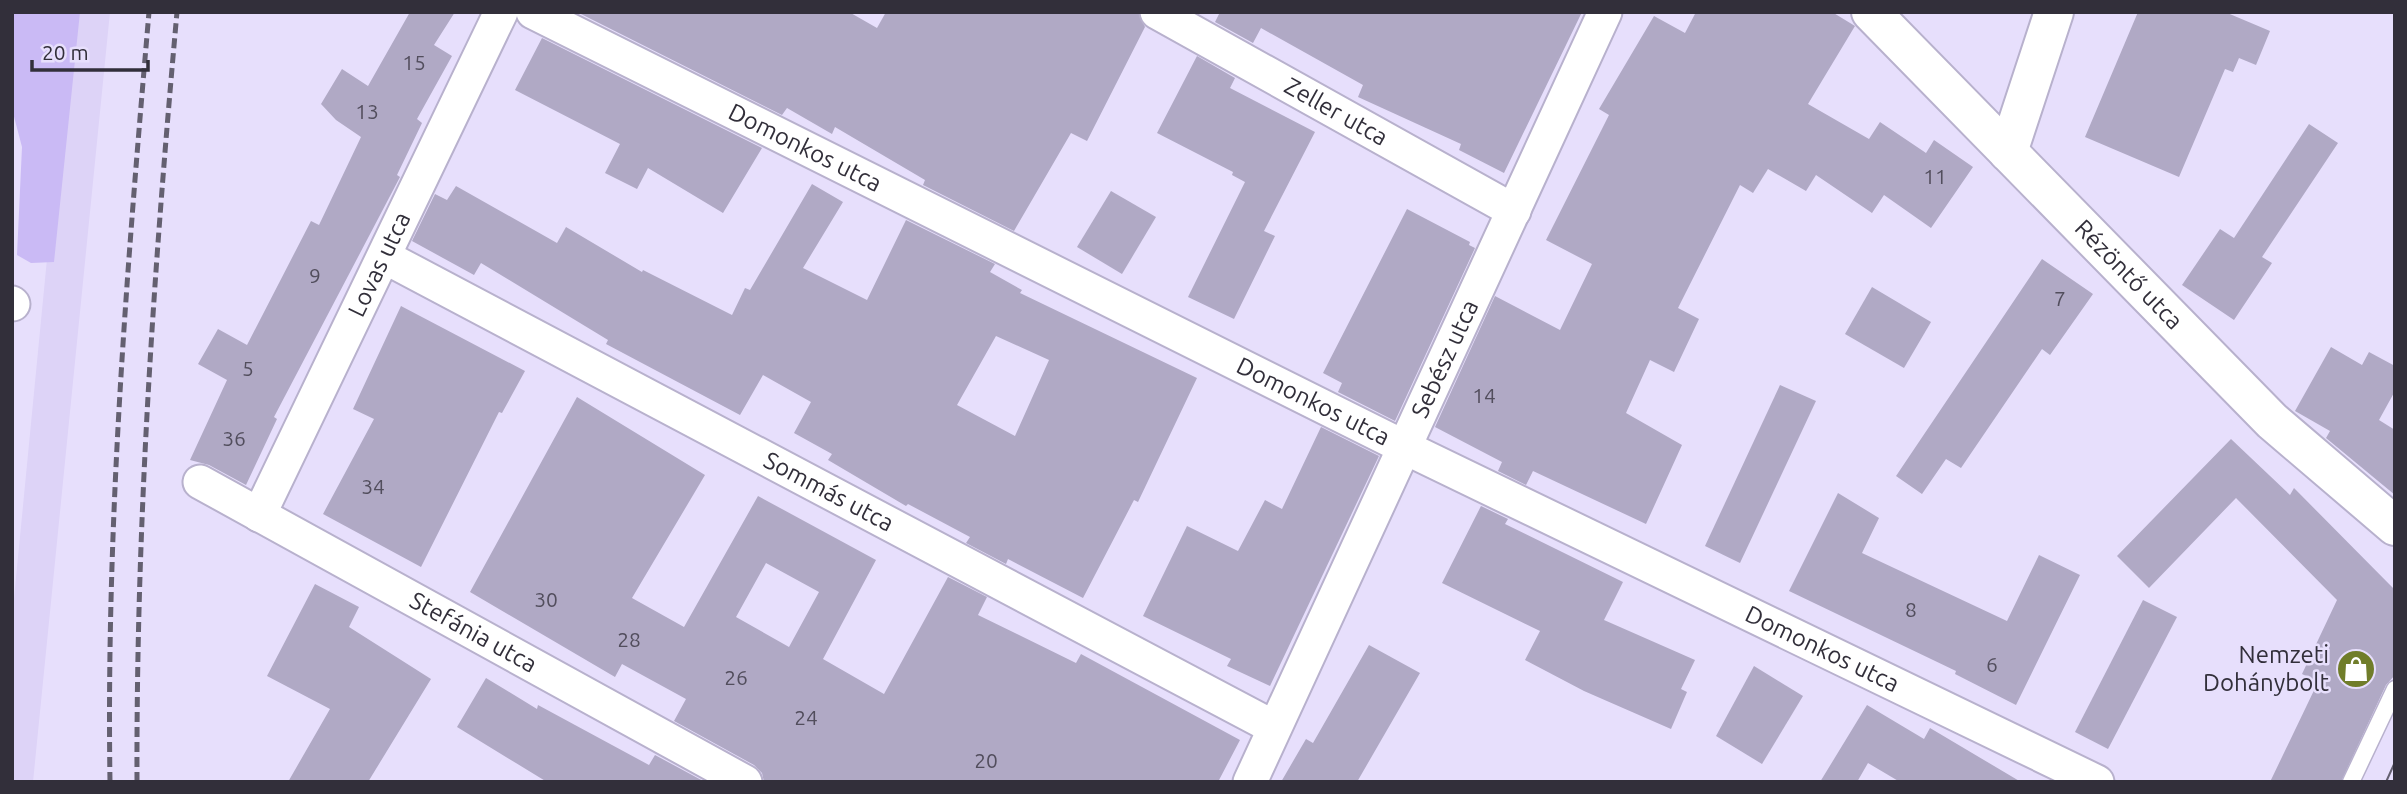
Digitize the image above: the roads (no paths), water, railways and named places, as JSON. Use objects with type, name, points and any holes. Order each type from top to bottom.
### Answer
[{"type":"main road","name":"Rézöntő utca","points":[[1871,12],[2272,421],[2395,526]]},
{"type":"main road","points":[[2008,152],[2054,12]]},
{"type":"street","name":"Lovas utca","points":[[260,515],[501,12]]},
{"type":"street","name":"Domonkos utca","points":[[533,12],[1406,448],[2097,782]]},
{"type":"street","name":"Zeller utca","points":[[1157,12],[1514,211]]},
{"type":"street","name":"Sebész utca","points":[[1250,782],[1273,727],[1406,448],[1605,12]]},
{"type":"street","name":"Sommás utca","points":[[385,257],[1273,727]]},
{"type":"street","name":"Stefánia utca","points":[[200,482],[745,782]]},
{"type":"lane","points":[[2351,782],[2395,689]]},
{"type":"tram line","points":[[2386,782],[2395,762]]},
{"type":"railway","points":[[110,782],[111,589],[115,493],[126,300],[149,12]]},
{"type":"railway","points":[[137,782],[143,493],[161,204],[177,12]]},
{"type":"place","name":"Nemzeti Dohánybolt","points":[[2356,669]]}]
